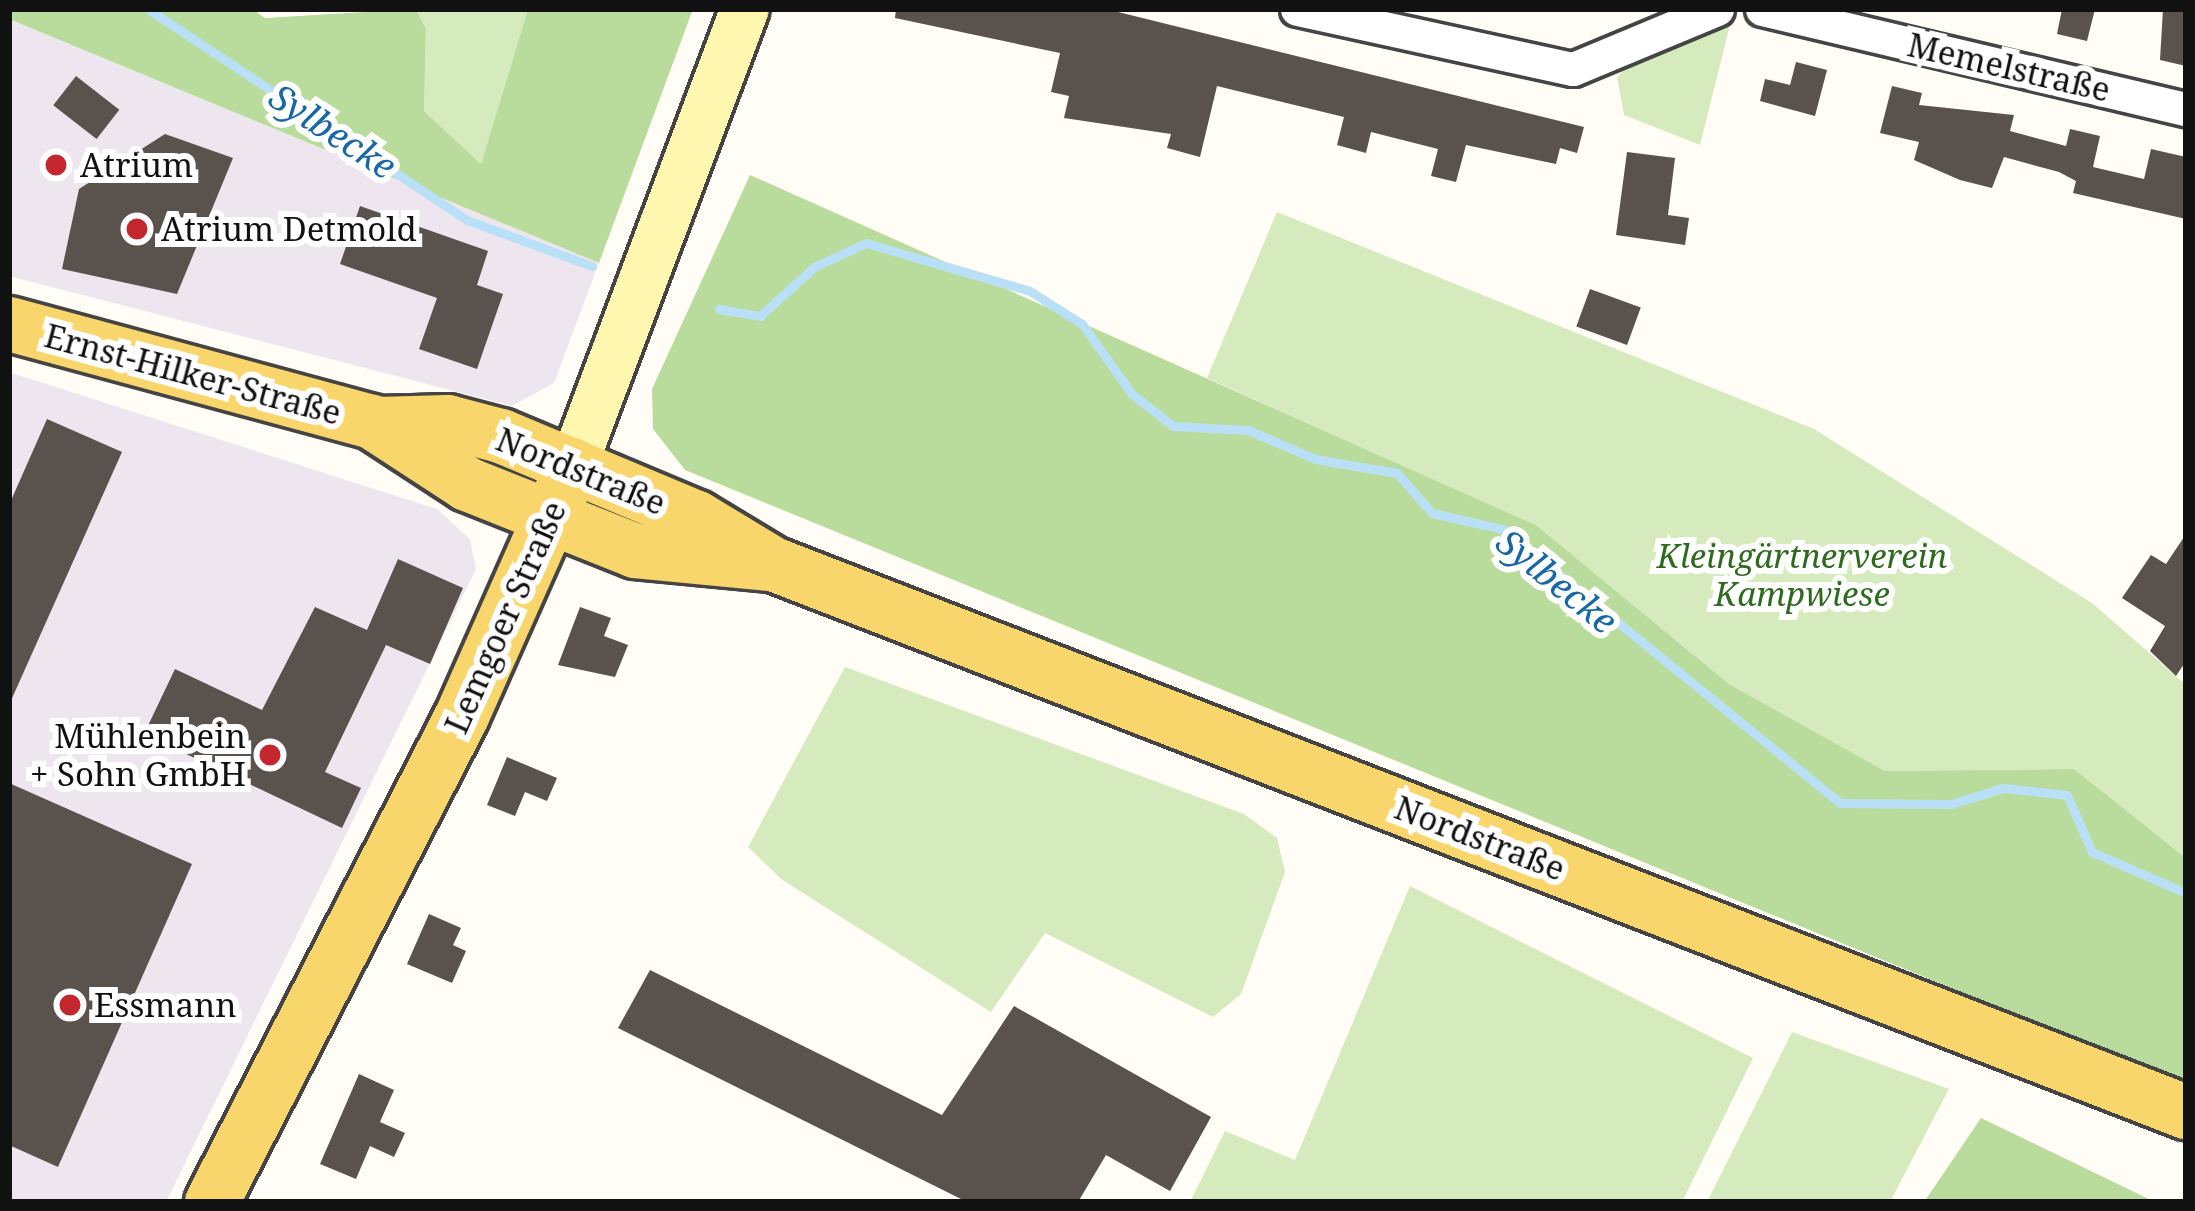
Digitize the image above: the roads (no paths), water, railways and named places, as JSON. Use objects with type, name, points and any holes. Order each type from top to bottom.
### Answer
[{"type":"main road","name":"Lemgoer Straße","points":[[212,1202],[551,518],[745,9]]},
{"type":"main road","name":"Ernst-Hilker-Straße","points":[[9,324],[377,424],[448,422]]},
{"type":"main road","name":"Nordstraße","points":[[448,422],[573,466],[773,564],[2186,1112]]},
{"type":"main road","name":"Ernst-Hilker-Straße","points":[[377,424],[441,471],[551,518]]},
{"type":"main road","name":"Nordstraße","points":[[551,518],[683,564],[773,564]]},
{"type":"street","points":[[1297,9],[1573,69],[1717,9]]},
{"type":"street","name":"Memelstraße","points":[[1762,9],[2186,110]]},
{"type":"waterway","name":"Sylbecke","points":[[148,9],[467,220],[592,266]]},
{"type":"waterway","name":"Sylbecke","points":[[719,309],[760,316],[814,267],[866,243],[1030,291],[1082,324],[1132,394],[1173,426],[1248,430],[1315,459],[1397,473],[1432,513],[1503,529],[1840,803],[1951,804],[2003,788],[2067,795],[2092,852],[2186,893]]},
{"type":"place","name":"Atrium","points":[[56,165]]},
{"type":"place","name":"Atrium Detmold","points":[[137,229]]},
{"type":"place","name":"Mühlenbein + Sohn GmbH","points":[[270,755]]},
{"type":"place","name":"Essmann","points":[[70,1005]]},
{"type":"park label","name":"Kleingärtnerverein Kampwiese","points":[[1802,575]]}]
